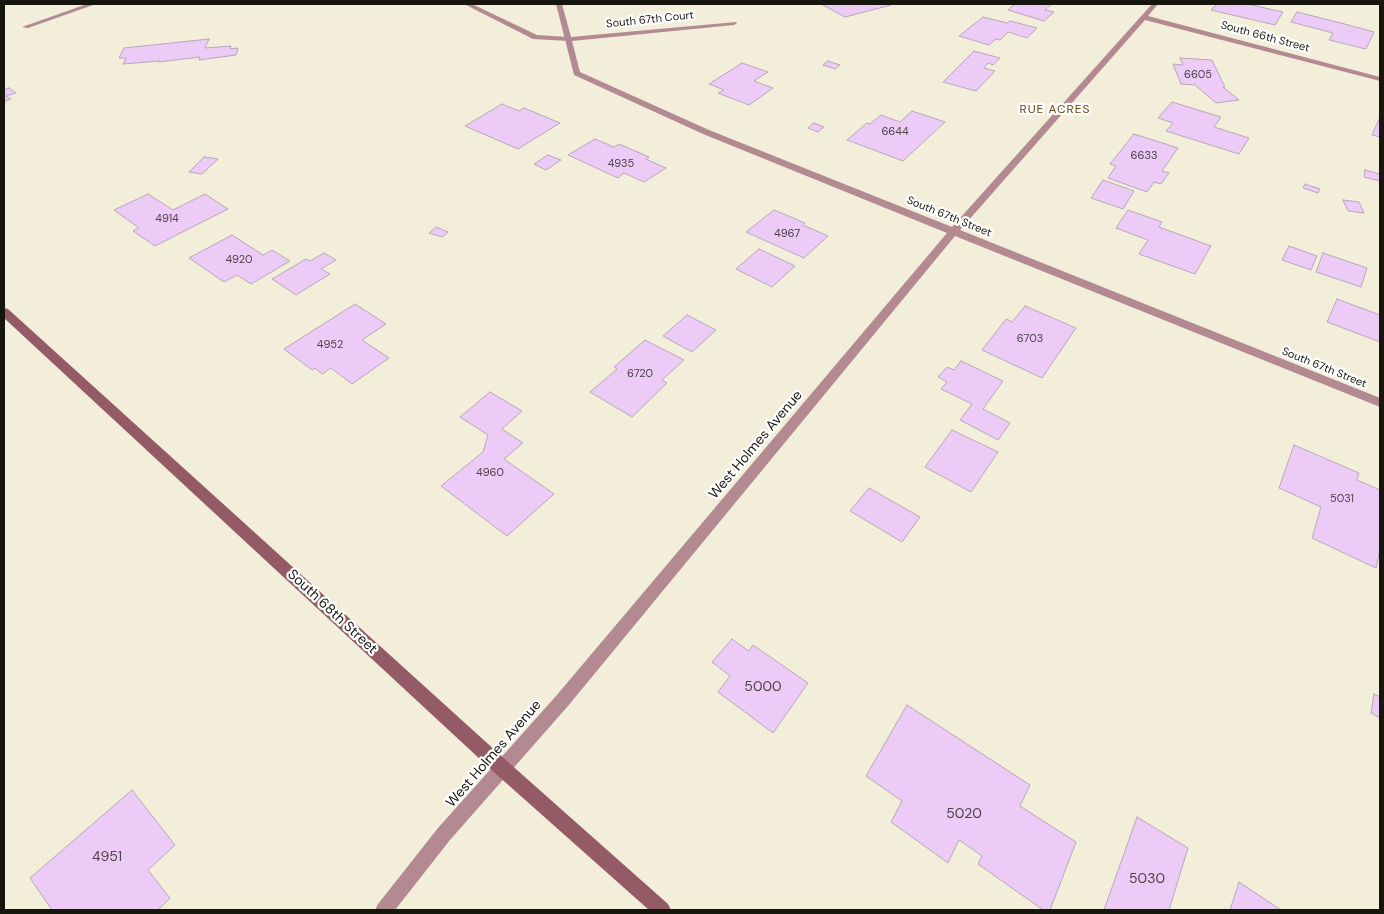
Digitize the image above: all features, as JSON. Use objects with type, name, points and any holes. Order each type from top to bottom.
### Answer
[{"type":"street","points":[[26,27],[93,4]]},
{"type":"street","name":"South 67th Court","points":[[467,4],[536,38],[569,39],[734,23]]},
{"type":"street","name":"South 67th Street","points":[[559,4],[577,73],[706,132],[1380,403]]},
{"type":"street","name":"West Holmes Avenue","points":[[384,910],[444,834],[562,701],[953,232],[1155,4]]},
{"type":"street","name":"South 66th Street","points":[[1144,17],[1380,79]]},
{"type":"street","name":"South 68th Street","points":[[4,312],[502,768],[662,910]]},
{"type":"building","points":[[821,4],[888,4],[891,5],[845,17]]},
{"type":"building","points":[[1011,4],[1052,4],[1045,10],[1054,12],[1044,21],[1008,10],[1013,5]]},
{"type":"building","points":[[1217,4],[1247,4],[1283,12],[1275,25],[1211,10]]},
{"type":"building","points":[[1297,12],[1374,32],[1366,49],[1329,40],[1333,33],[1291,22]]},
{"type":"building","points":[[983,17],[1037,28],[1027,38],[1008,32],[1000,40],[996,39],[989,45],[959,36]]},
{"type":"building","points":[[209,39],[205,48],[231,46],[230,49],[238,48],[236,55],[199,60],[200,57],[123,64],[126,58],[119,58],[124,48]]},
{"type":"building","points":[[974,51],[1000,58],[993,65],[988,63],[984,68],[995,71],[976,91],[943,82]]},
{"type":"building","points":[[1180,58],[1212,60],[1225,87],[1223,87],[1239,100],[1216,103],[1195,85],[1181,84],[1173,64],[1183,65]]},
{"type":"building","points":[[828,61],[840,65],[835,69],[823,65]]},
{"type":"building","points":[[742,63],[768,72],[754,81],[773,88],[749,105],[718,93],[724,90],[709,84]]},
{"type":"building","points":[[9,88],[16,93],[6,96],[11,99],[4,102],[4,90]]},
{"type":"building","points":[[1172,102],[1221,117],[1214,127],[1249,138],[1239,154],[1166,131],[1173,123],[1158,118]]},
{"type":"building","points":[[502,104],[519,111],[524,108],[560,123],[518,149],[465,126]]},
{"type":"building","points":[[912,111],[945,122],[903,161],[847,140],[867,123],[870,124],[881,115],[900,122]]},
{"type":"building","points":[[1380,117],[1380,137],[1372,135]]},
{"type":"building","points":[[814,123],[824,127],[818,132],[808,128]]},
{"type":"building","points":[[1134,134],[1178,148],[1162,171],[1169,173],[1161,184],[1154,182],[1147,192],[1108,178],[1116,166],[1110,164]]},
{"type":"building","points":[[595,139],[614,147],[619,144],[649,157],[646,159],[666,168],[644,182],[624,173],[618,178],[568,155]]},
{"type":"building","points":[[548,155],[561,160],[546,170],[534,164]]},
{"type":"building","points":[[204,157],[218,159],[202,174],[189,172]]},
{"type":"building","points":[[1365,170],[1380,174],[1380,181],[1364,177]]},
{"type":"building","points":[[1103,180],[1134,191],[1123,209],[1091,198]]},
{"type":"building","points":[[1305,184],[1320,189],[1318,193],[1303,188]]},
{"type":"building","points":[[148,194],[173,210],[205,194],[228,209],[155,246],[133,231],[139,228],[114,210]]},
{"type":"building","points":[[1343,200],[1359,202],[1364,213],[1348,211]]},
{"type":"building","points":[[774,210],[805,223],[803,225],[828,236],[804,258],[746,232]]},
{"type":"building","points":[[1128,210],[1162,222],[1159,227],[1211,246],[1195,274],[1139,254],[1148,240],[1116,228]]},
{"type":"building","points":[[436,227],[448,232],[442,237],[429,233]]},
{"type":"building","points":[[232,235],[263,255],[272,250],[290,261],[251,284],[237,275],[224,282],[189,258]]},
{"type":"building","points":[[1289,246],[1317,256],[1311,270],[1282,260]]},
{"type":"building","points":[[759,249],[795,266],[772,287],[736,269]]},
{"type":"building","points":[[324,253],[336,260],[321,269],[330,274],[296,295],[272,279],[306,259],[310,261]]},
{"type":"building","points":[[1323,253],[1367,268],[1361,287],[1316,272]]},
{"type":"building","points":[[1337,299],[1380,315],[1380,342],[1327,322]]},
{"type":"building","points":[[355,304],[386,324],[362,340],[389,358],[352,384],[331,368],[322,374],[315,368],[312,370],[284,349]]},
{"type":"building","points":[[1025,306],[1076,328],[1042,378],[982,350],[1006,319],[1012,322]]},
{"type":"building","points":[[687,315],[716,330],[692,352],[663,336]]},
{"type":"building","points":[[645,340],[684,360],[662,380],[667,383],[632,417],[590,392],[617,369],[614,367]]},
{"type":"building","points":[[961,361],[1003,381],[983,409],[1010,423],[998,440],[960,420],[972,404],[941,389],[947,382],[938,377],[947,367],[954,370]]},
{"type":"building","points":[[490,392],[522,411],[502,429],[523,443],[504,459],[554,494],[507,536],[441,486],[483,452],[488,435],[460,417]]},
{"type":"building","points":[[952,430],[998,452],[971,492],[925,467]]},
{"type":"building","points":[[1294,445],[1359,473],[1357,480],[1380,490],[1380,549],[1376,568],[1312,538],[1321,507],[1279,488]]},
{"type":"building","points":[[869,488],[920,517],[902,542],[850,511]]},
{"type":"building","points":[[732,639],[749,651],[753,645],[808,683],[773,733],[718,692],[730,676],[712,662]]},
{"type":"building","points":[[1374,694],[1380,697],[1380,718],[1371,713]]},
{"type":"building","points":[[907,705],[1030,785],[1020,806],[1076,842],[1050,910],[1043,910],[978,864],[982,856],[959,840],[948,863],[891,822],[902,801],[866,776]]},
{"type":"building","points":[[132,790],[175,845],[148,870],[170,898],[158,910],[52,910],[30,878]]},
{"type":"building","points":[[1137,817],[1188,848],[1169,910],[1104,910]]},
{"type":"building","points":[[1239,882],[1281,910],[1230,910]]},
{"type":"district","name":"RUE ACRES","points":[[1055,110]]}]
